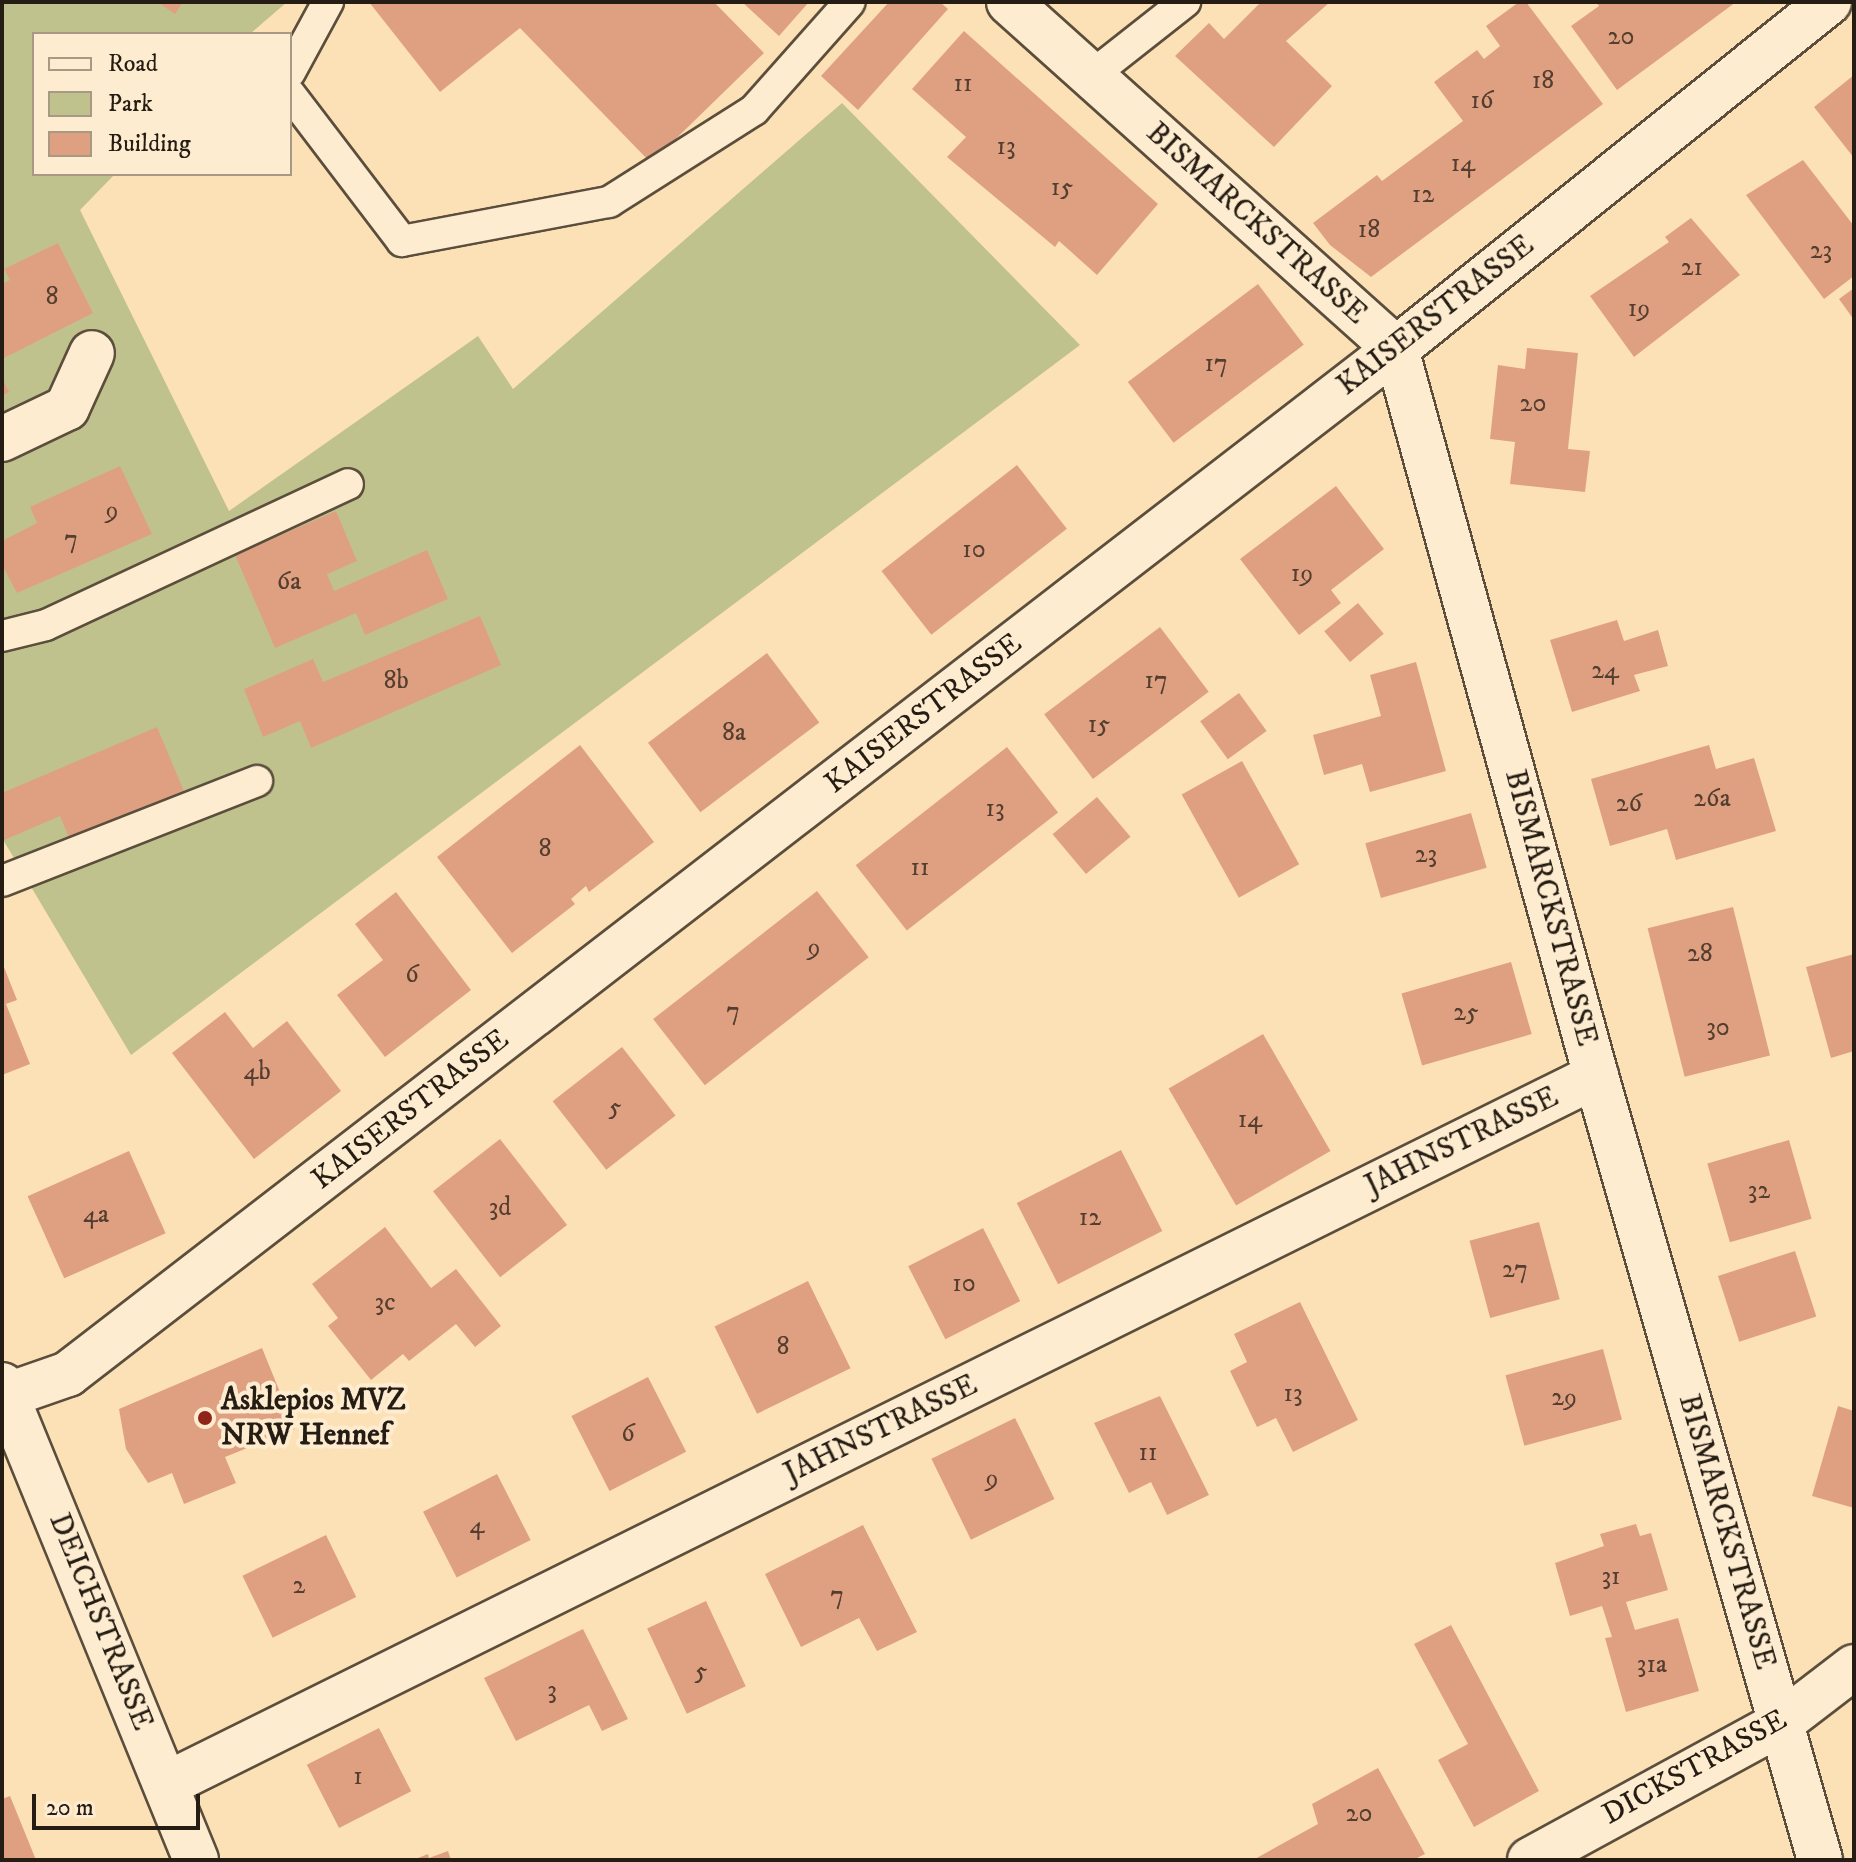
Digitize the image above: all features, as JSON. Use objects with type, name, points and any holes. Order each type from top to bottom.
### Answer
[{"type":"street","name":"BISMARCKSTRASSE","points":[[1009,2],[1396,349],[1596,1076],[1820,1860]]},
{"type":"street","name":"KAISERSTRASSE","points":[[3,1393],[68,1374],[1396,349],[1829,2]]},
{"type":"street","points":[[2,439],[67,408],[92,353]]},
{"type":"street","name":"JAHNSTRASSE","points":[[167,1784],[1596,1076]]},
{"type":"street","name":"DEICHSTRASSE","points":[[3,1393],[196,1860]]},
{"type":"street","name":"DICKSTRASSE","points":[[1530,1860],[1781,1723],[1854,1667]]},
{"type":"lane","points":[[292,68],[328,2]]},
{"type":"lane","points":[[292,97],[402,241],[609,202],[754,110],[850,2]]},
{"type":"lane","points":[[1091,76],[1185,2]]},
{"type":"lane","points":[[2,636],[46,625],[348,484]]},
{"type":"lane","points":[[2,881],[257,781]]},
{"type":"green space","points":[[2,2],[287,2],[252,32],[32,32],[32,176],[113,176],[80,210],[229,511],[478,336],[513,389],[842,103],[1080,345],[131,1055],[2,838]]},
{"type":"building","points":[[157,2],[183,2],[175,14]]},
{"type":"building","points":[[369,2],[714,2],[764,53],[651,163],[520,28],[440,92]]},
{"type":"building","points":[[742,2],[809,2],[779,36]]},
{"type":"building","points":[[889,2],[940,2],[948,9],[858,110],[821,76]]},
{"type":"building","points":[[1261,2],[1330,2],[1286,41],[1332,86],[1274,147],[1175,56],[1209,23],[1224,39]]},
{"type":"building","points":[[1519,2],[1526,2],[1603,104],[1371,277],[1330,245],[1313,223],[1377,175],[1382,181],[1463,121],[1434,82],[1477,50],[1484,59],[1500,46],[1486,26]]},
{"type":"building","points":[[1596,2],[1736,2],[1617,90],[1571,26],[1599,6]]},
{"type":"building","points":[[964,31],[1158,204],[1097,275],[1059,241],[1055,247],[947,157],[966,137],[912,89]]},
{"type":"building","points":[[1854,75],[1854,158],[1814,107]]},
{"type":"building","points":[[1803,160],[1854,226],[1854,276],[1824,299],[1746,195]]},
{"type":"building","points":[[1691,218],[1740,275],[1634,357],[1590,296],[1669,242],[1665,237]]},
{"type":"building","points":[[58,243],[93,313],[2,359],[2,284],[10,280],[4,269]]},
{"type":"building","points":[[1258,284],[1304,345],[1174,443],[1128,382]]},
{"type":"building","points":[[1854,288],[1854,320],[1839,299]]},
{"type":"building","points":[[1527,348],[1578,353],[1568,449],[1590,451],[1585,492],[1510,484],[1515,442],[1490,439],[1498,365],[1525,369]]},
{"type":"building","points":[[2,378],[9,392],[2,396]]},
{"type":"building","points":[[1017,465],[1067,529],[931,635],[881,571]]},
{"type":"building","points":[[120,466],[152,534],[17,593],[2,565],[2,541],[37,523],[30,507]]},
{"type":"building","points":[[1336,486],[1384,549],[1331,590],[1341,603],[1299,635],[1240,559]]},
{"type":"building","points":[[336,511],[357,561],[327,574],[334,591],[427,550],[448,599],[365,635],[356,613],[275,648],[235,555]]},
{"type":"building","points":[[1358,603],[1384,634],[1350,662],[1324,631]]},
{"type":"building","points":[[480,616],[501,665],[311,748],[300,721],[263,737],[244,689],[313,659],[323,682]]},
{"type":"building","points":[[1617,620],[1624,641],[1658,630],[1668,666],[1634,675],[1640,691],[1572,712],[1550,640]]},
{"type":"building","points":[[1160,627],[1209,692],[1093,779],[1044,714]]},
{"type":"building","points":[[767,653],[819,722],[700,812],[648,743]]},
{"type":"building","points":[[1416,662],[1446,771],[1370,792],[1362,764],[1324,775],[1313,735],[1381,716],[1370,675]]},
{"type":"building","points":[[1239,693],[1267,731],[1228,759],[1200,721]]},
{"type":"building","points":[[157,727],[186,796],[72,845],[60,816],[2,841],[2,793]]},
{"type":"building","points":[[580,745],[654,842],[589,892],[586,886],[571,899],[575,904],[512,953],[437,857]]},
{"type":"building","points":[[1709,745],[1716,769],[1754,758],[1776,831],[1676,860],[1667,829],[1610,846],[1591,779]]},
{"type":"building","points":[[1007,747],[1058,812],[907,931],[856,865]]},
{"type":"building","points":[[1242,761],[1299,864],[1239,898],[1182,794]]},
{"type":"building","points":[[1097,797],[1130,837],[1086,874],[1053,834]]},
{"type":"building","points":[[1471,813],[1487,868],[1381,898],[1365,843]]},
{"type":"building","points":[[817,891],[869,957],[705,1085],[653,1019]]},
{"type":"building","points":[[396,892],[471,990],[385,1057],[337,995],[383,960],[355,924]]},
{"type":"building","points":[[1733,907],[1770,1055],[1685,1077],[1648,928]]},
{"type":"building","points":[[1854,954],[1854,1051],[1831,1058],[1806,967]]},
{"type":"building","points":[[2,962],[17,1000],[6,1004],[30,1064],[2,1075]]},
{"type":"building","points":[[1511,962],[1532,1034],[1422,1066],[1401,993]]},
{"type":"building","points":[[225,1012],[253,1048],[287,1021],[341,1091],[254,1159],[172,1053]]},
{"type":"building","points":[[1263,1034],[1330,1151],[1236,1205],[1169,1088]]},
{"type":"building","points":[[622,1047],[676,1116],[606,1170],[553,1101]]},
{"type":"building","points":[[500,1139],[567,1225],[500,1277],[433,1191]]},
{"type":"building","points":[[1789,1140],[1812,1219],[1730,1242],[1707,1163]]},
{"type":"building","points":[[1121,1150],[1162,1231],[1058,1284],[1017,1203]]},
{"type":"building","points":[[129,1151],[166,1233],[64,1278],[28,1196]]},
{"type":"building","points":[[1539,1222],[1560,1299],[1490,1318],[1469,1241]]},
{"type":"building","points":[[385,1227],[431,1288],[456,1269],[501,1326],[475,1347],[456,1324],[409,1361],[403,1354],[371,1380],[328,1326],[338,1318],[312,1284]]},
{"type":"building","points":[[983,1228],[1020,1301],[945,1339],[908,1266]]},
{"type":"building","points":[[1795,1251],[1816,1317],[1739,1342],[1718,1276]]},
{"type":"building","points":[[808,1281],[851,1368],[757,1414],[715,1327]]},
{"type":"building","points":[[1300,1302],[1358,1420],[1293,1452],[1276,1418],[1257,1427],[1230,1371],[1247,1362],[1234,1334]]},
{"type":"building","name":"Asklepios MVZ NRW Hennef","points":[[262,1348],[295,1429],[225,1457],[236,1483],[184,1504],[172,1473],[148,1483],[126,1449],[119,1409]]},
{"type":"building","points":[[1603,1349],[1622,1420],[1524,1446],[1505,1375]]},
{"type":"building","points":[[648,1377],[686,1452],[610,1491],[571,1416]]},
{"type":"building","points":[[1160,1396],[1209,1495],[1167,1515],[1151,1482],[1129,1493],[1094,1423]]},
{"type":"building","points":[[1838,1406],[1854,1411],[1854,1508],[1812,1496]]},
{"type":"building","points":[[1015,1418],[1054,1499],[971,1540],[931,1459]]},
{"type":"building","points":[[497,1474],[531,1540],[457,1578],[423,1512]]},
{"type":"building","points":[[1636,1524],[1640,1536],[1651,1533],[1668,1590],[1626,1602],[1635,1630],[1678,1618],[1699,1691],[1626,1712],[1605,1638],[1612,1637],[1602,1606],[1570,1616],[1555,1563],[1604,1546],[1600,1534]]},
{"type":"building","points":[[863,1525],[917,1632],[877,1651],[859,1618],[801,1647],[765,1574]]},
{"type":"building","points":[[326,1535],[356,1597],[273,1638],[242,1576]]},
{"type":"building","points":[[706,1601],[746,1686],[687,1714],[647,1628]]},
{"type":"building","points":[[1451,1625],[1539,1791],[1474,1827],[1438,1760],[1468,1744],[1414,1644]]},
{"type":"building","points":[[583,1629],[628,1719],[602,1731],[589,1705],[516,1741],[484,1678]]},
{"type":"building","points":[[379,1728],[411,1791],[339,1828],[307,1765]]},
{"type":"building","points":[[1378,1768],[1425,1854],[1413,1860],[1253,1860],[1318,1824],[1312,1804]]},
{"type":"building","points":[[10,1796],[36,1860],[2,1860],[2,1799]]},
{"type":"building","points":[[448,1851],[451,1860],[413,1860],[428,1854],[429,1858]]},
{"type":"place","name":"Asklepios MVZ NRW Hennef","points":[[205,1418]]}]
